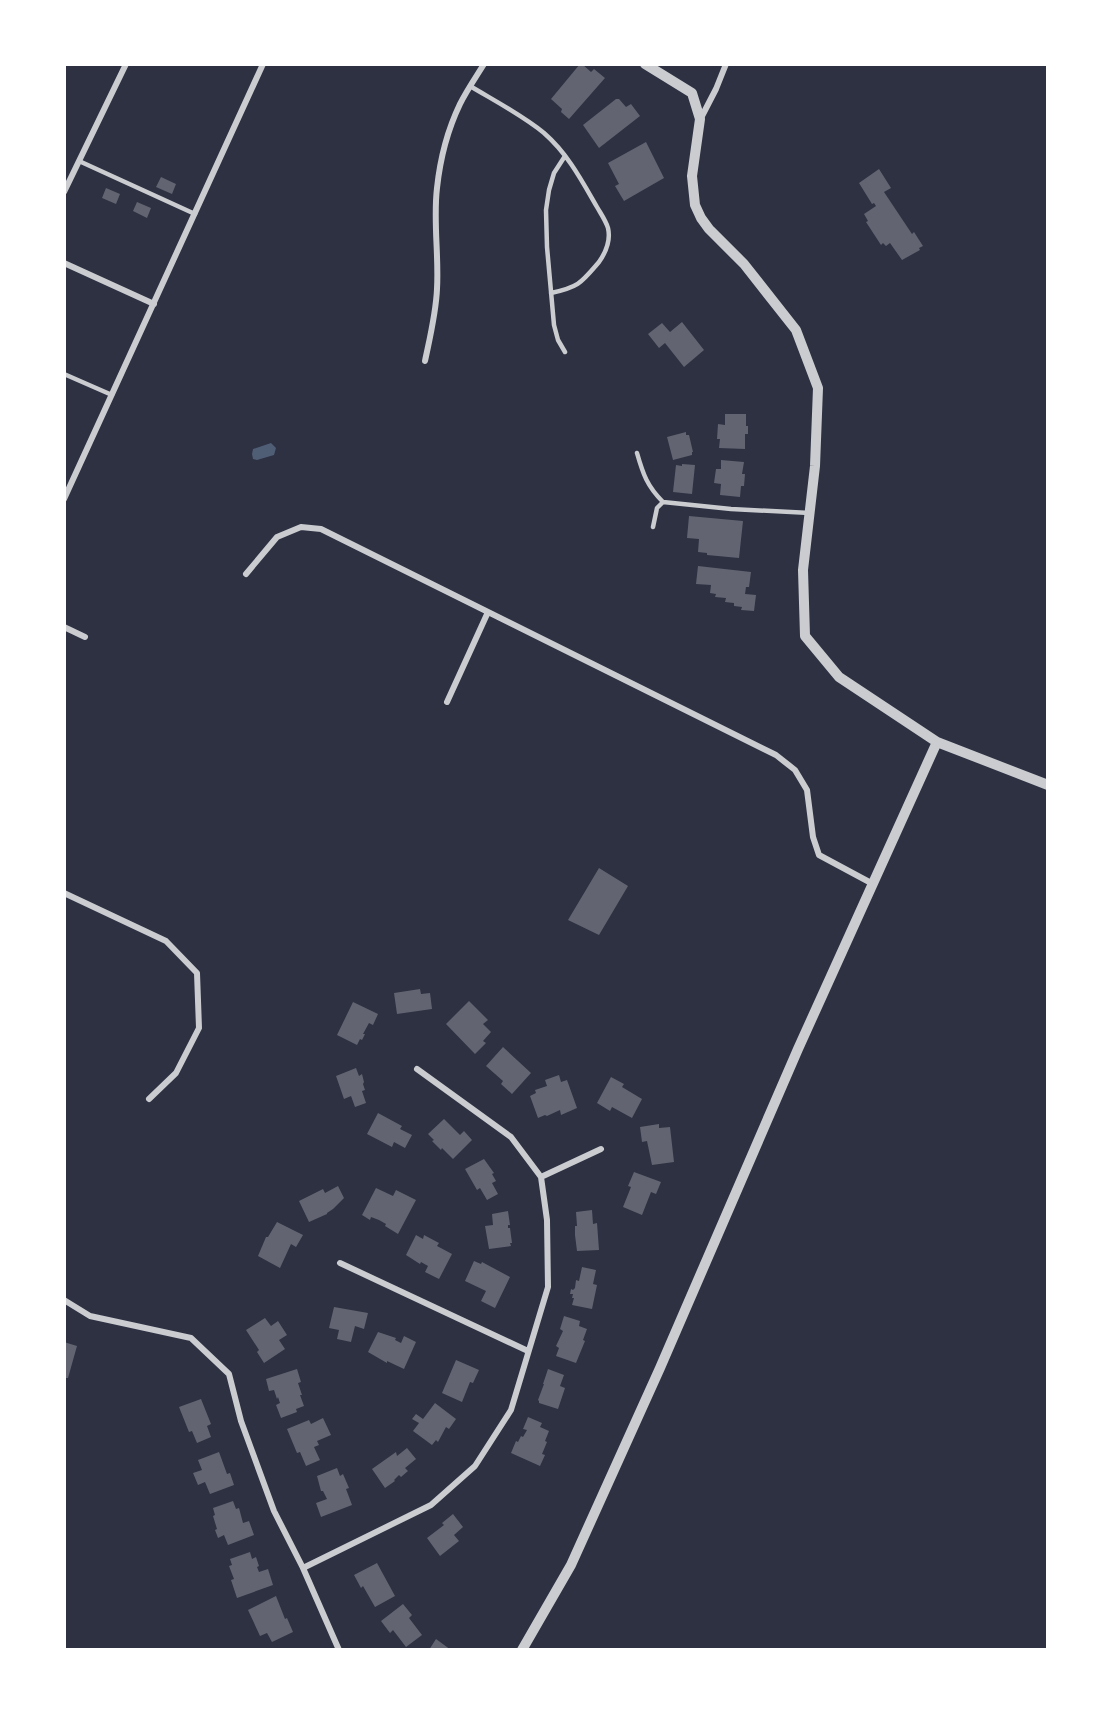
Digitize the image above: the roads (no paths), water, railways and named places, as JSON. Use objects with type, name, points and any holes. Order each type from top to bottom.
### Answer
[{"type":"street","points":[[64,192],[126,64]]},
{"type":"street","points":[[64,499],[263,64]]},
{"type":"street","points":[[425,361],[434,321],[437,289],[437,186],[444,153],[460,104],[484,64]]},
{"type":"street","points":[[645,64],[692,93],[700,119]]},
{"type":"street","points":[[726,64],[700,119],[692,176],[693,193],[698,212],[709,229],[744,264],[796,330],[818,388],[815,466],[803,570],[805,636],[839,677],[937,742],[1047,785]]},
{"type":"street","points":[[64,263],[154,304]]},
{"type":"street","points":[[246,574],[277,537],[302,527],[321,530],[488,612],[776,755],[795,770],[807,790],[813,837],[819,855],[873,884]]},
{"type":"street","points":[[447,702],[488,612]]},
{"type":"street","points":[[64,627],[85,637]]},
{"type":"street","points":[[522,1650],[571,1564],[660,1368],[798,1049],[937,742]]},
{"type":"street","points":[[64,893],[166,941],[196,973],[199,1028],[176,1073],[148,1099]]},
{"type":"street","points":[[303,1568],[431,1505],[475,1466],[511,1410],[548,1287],[547,1220],[541,1177],[511,1137],[417,1069]]},
{"type":"street","points":[[541,1177],[601,1149]]},
{"type":"street","points":[[340,1263],[528,1351]]},
{"type":"street","points":[[64,1300],[90,1316],[191,1338],[229,1374],[241,1421],[274,1511],[303,1568],[339,1650]]},
{"type":"lane","points":[[470,86],[537,129],[565,156],[578,173],[608,226],[609,242],[603,255],[579,285],[551,293]]},
{"type":"lane","points":[[565,156],[554,173],[546,210],[554,326],[565,352]]},
{"type":"lane","points":[[80,161],[195,214]]},
{"type":"lane","points":[[64,374],[112,395]]},
{"type":"lane","points":[[637,453],[645,480],[663,502],[731,509],[810,513]]},
{"type":"lane","points":[[653,527],[657,508],[663,502]]},
{"type":"water","points":[[271,443],[276,448],[274,455],[253,459],[253,449]]}]
